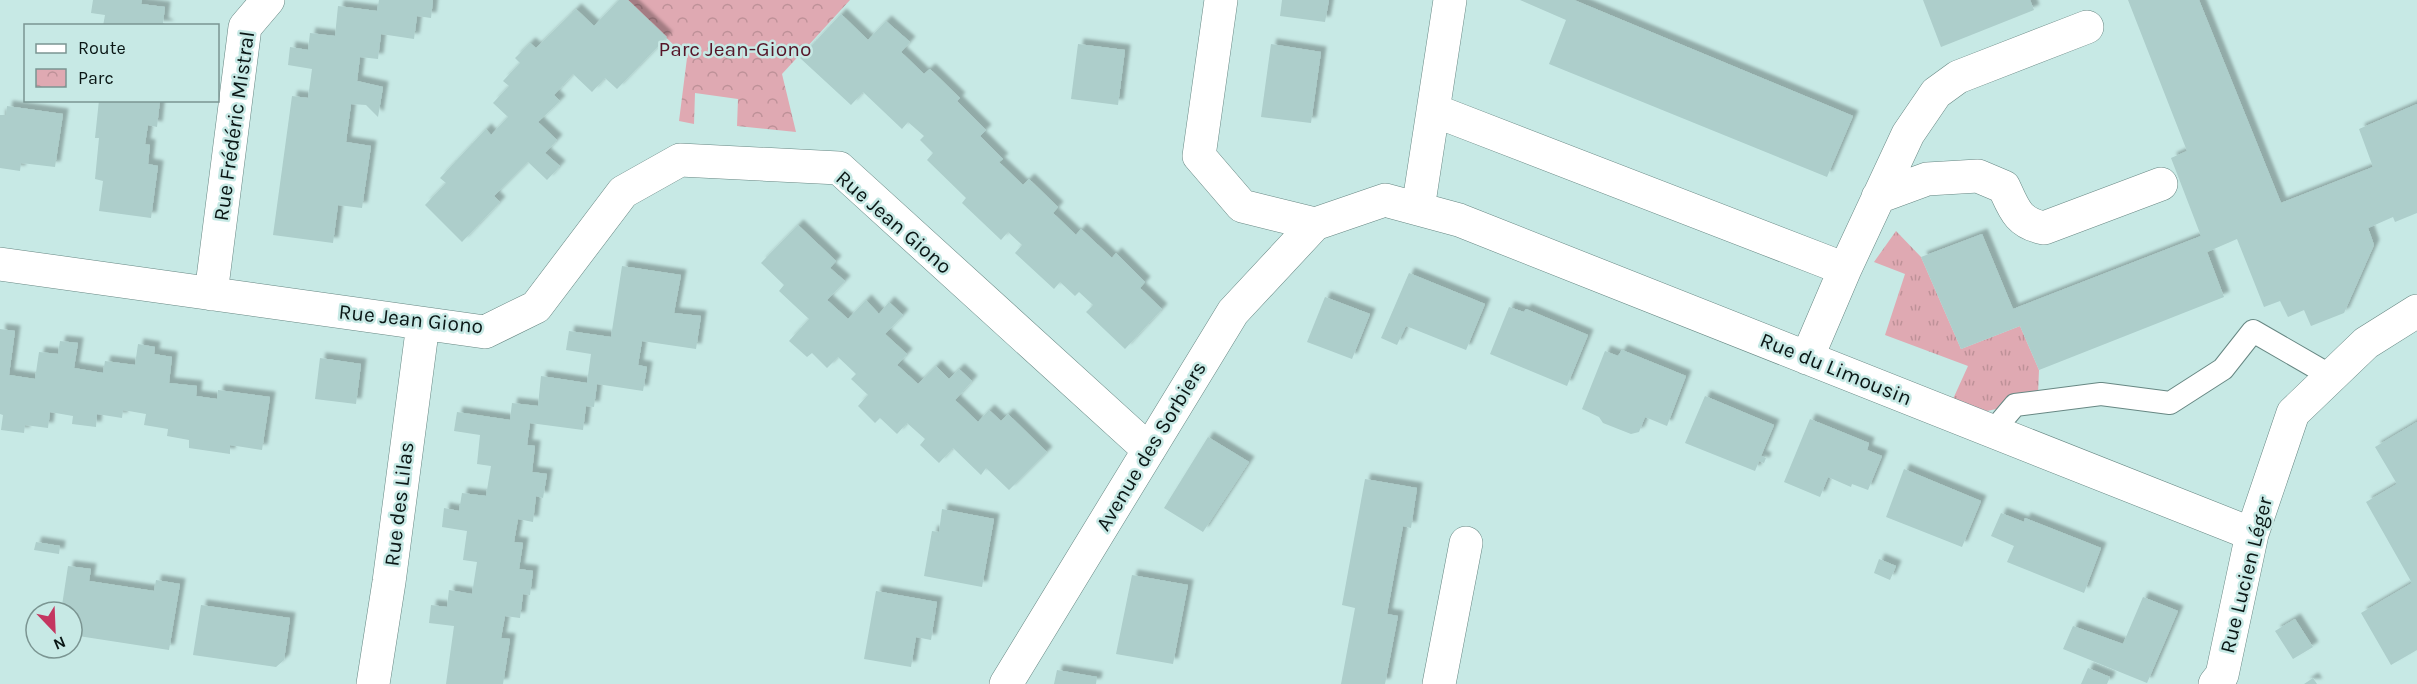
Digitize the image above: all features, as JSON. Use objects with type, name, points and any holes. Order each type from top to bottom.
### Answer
[{"type":"street","name":"Rue Frédéric Mistral","points":[[211,294],[245,27],[268,0]]},
{"type":"street","points":[[1221,0],[1199,156],[1242,206],[1316,224]]},
{"type":"street","points":[[1418,209],[1450,0]]},
{"type":"street","points":[[1807,358],[1845,269],[1908,134],[1936,93],[1958,77],[2087,27]]},
{"type":"street","points":[[1433,110],[1845,269]]},
{"type":"street","name":"Rue Jean Giono","points":[[0,264],[485,332],[536,307],[623,192],[680,160],[839,168],[1149,450]]},
{"type":"street","points":[[1878,197],[1927,179],[1978,176],[2004,187],[2016,214],[2031,226],[2044,228],[2160,184]]},
{"type":"street","name":"Rue du Limousin","points":[[1316,224],[1385,200],[1459,220],[2252,534]]},
{"type":"street","name":"Avenue des Sorbiers","points":[[1006,684],[1233,312],[1316,224]]},
{"type":"street","name":"Rue Lucien Léger","points":[[2215,684],[2222,675],[2252,534],[2293,413],[2366,343],[2417,311]]},
{"type":"street","name":"Rue des Lilas","points":[[373,684],[391,570],[423,324]]},
{"type":"street","points":[[1439,684],[1466,543]]},
{"type":"lane","points":[[1993,431],[2015,405],[2101,394],[2170,403],[2223,369],[2253,331],[2331,376]]},
{"type":"green space","name":"Parc Jean-Giono","points":[[628,0],[850,0],[782,74],[796,132],[737,126],[738,99],[695,93],[694,124],[679,121],[687,58]]},
{"type":"green space","points":[[1896,231],[1921,257],[1961,349],[2020,326],[2039,370],[2038,394],[2015,405],[1987,411],[1953,399],[1968,366],[1885,335],[1905,274],[1874,262]]},
{"type":"building","points":[[93,0],[142,0],[141,4],[165,7],[163,23],[165,24],[103,24],[105,15],[91,13]]},
{"type":"building","points":[[379,0],[433,0],[431,18],[417,16],[414,39],[381,34],[378,59],[360,57],[357,81],[383,87],[378,117],[366,105],[351,104],[346,142],[371,146],[362,208],[338,205],[333,243],[273,235],[292,96],[308,98],[312,69],[288,65],[290,47],[308,50],[310,33],[335,36],[338,6],[377,11]]},
{"type":"building","points":[[619,0],[628,0],[667,37],[617,89],[605,78],[592,92],[573,74],[554,95],[560,101],[538,122],[557,140],[545,153],[560,166],[547,180],[528,162],[494,196],[500,202],[462,242],[425,205],[446,183],[440,178],[486,129],[491,135],[508,117],[493,103],[509,86],[503,81],[520,63],[515,58],[530,43],[536,48],[576,9],[594,26]]},
{"type":"building","points":[[1282,0],[1329,0],[1325,22],[1280,16]]},
{"type":"building","points":[[1520,0],[1574,0],[1853,116],[1827,177],[1549,64],[1566,20]]},
{"type":"building","points":[[1923,0],[2030,0],[2034,10],[1941,47]]},
{"type":"building","points":[[2128,0],[2199,0],[2281,203],[2373,167],[2359,129],[2417,104],[2417,213],[2395,222],[2393,217],[2368,228],[2374,245],[2344,313],[2311,326],[2304,310],[2288,317],[2280,301],[2264,307],[2237,239],[2207,252],[2224,297],[2039,370],[2020,326],[1961,349],[1921,257],[1982,234],[2013,309],[2201,236],[2171,158],[2187,151]]},
{"type":"building","points":[[841,14],[868,40],[886,21],[910,42],[901,52],[924,74],[930,69],[960,98],[957,101],[986,130],[980,136],[1003,159],[999,162],[1023,185],[1029,179],[1058,207],[1053,213],[1076,235],[1081,229],[1112,258],[1116,253],[1145,282],[1140,288],[1162,309],[1125,349],[1086,312],[1093,305],[1079,292],[1075,296],[1060,282],[1054,289],[1015,253],[1022,245],[1008,232],[1001,240],[962,203],[966,198],[927,160],[933,153],[920,140],[924,136],[908,122],[902,129],[863,92],[851,105],[800,58]]},
{"type":"building","points":[[1078,44],[1125,50],[1118,105],[1071,99]]},
{"type":"building","points":[[1271,44],[1321,52],[1311,123],[1261,117]]},
{"type":"building","points":[[99,102],[160,102],[157,127],[148,125],[145,144],[150,145],[148,164],[158,166],[151,218],[99,211],[103,181],[95,179],[99,138],[95,138]]},
{"type":"building","points":[[7,106],[63,114],[55,167],[21,163],[20,171],[0,168],[0,115],[6,115]]},
{"type":"building","points":[[798,225],[836,261],[830,268],[845,281],[827,300],[848,319],[866,300],[879,314],[889,302],[903,315],[885,334],[907,354],[897,365],[918,384],[936,366],[949,379],[959,369],[972,381],[955,400],[978,422],[989,410],[1001,421],[1008,414],[1047,452],[1009,490],[986,468],[981,475],[953,448],[939,463],[920,445],[925,439],[907,423],[897,434],[880,418],[875,423],[858,406],[868,395],[851,379],[856,374],[838,357],[827,368],[812,353],[807,357],[789,341],[809,319],[779,291],[784,285],[761,263]]},
{"type":"building","points":[[622,266],[681,275],[674,313],[701,316],[696,349],[642,341],[638,365],[647,367],[643,391],[597,384],[594,407],[586,406],[583,430],[530,423],[527,445],[535,446],[532,472],[547,474],[543,498],[536,496],[533,522],[518,519],[514,542],[523,543],[519,569],[533,571],[530,595],[523,594],[520,618],[505,616],[501,638],[510,639],[503,684],[446,684],[454,626],[429,623],[431,605],[447,607],[449,590],[472,594],[477,562],[463,560],[467,531],[442,527],[444,508],[459,511],[462,493],[486,496],[491,466],[477,464],[480,435],[454,431],[457,412],[510,420],[512,403],[538,406],[541,376],[587,383],[591,354],[566,350],[569,331],[611,337]]},
{"type":"building","points":[[1409,273],[1485,304],[1466,350],[1406,326],[1397,345],[1381,338]]},
{"type":"building","points":[[1325,297],[1370,314],[1352,359],[1307,342]]},
{"type":"building","points":[[1509,307],[1524,312],[1526,309],[1588,335],[1567,386],[1490,354]]},
{"type":"building","points":[[0,329],[15,331],[9,375],[35,379],[39,352],[58,354],[60,341],[78,343],[74,368],[103,373],[105,361],[135,365],[138,344],[155,347],[154,354],[172,357],[169,383],[197,386],[196,396],[217,399],[218,390],[270,397],[262,450],[230,445],[230,454],[189,448],[189,440],[167,436],[168,429],[144,425],[146,414],[123,410],[122,418],[97,414],[96,427],[72,424],[73,416],[50,412],[48,428],[25,425],[24,433],[1,430],[3,415],[0,414]]},
{"type":"building","points":[[1622,350],[1686,376],[1667,426],[1645,417],[1639,432],[1631,434],[1603,423],[1599,417],[1582,409],[1605,351],[1618,356]]},
{"type":"building","points":[[320,358],[361,364],[356,404],[315,399]]},
{"type":"building","points":[[1705,396],[1774,425],[1761,456],[1766,458],[1764,463],[1759,461],[1755,471],[1685,443]]},
{"type":"building","points":[[1810,419],[1869,443],[1867,450],[1882,456],[1868,490],[1852,484],[1851,487],[1828,477],[1820,497],[1784,482]]},
{"type":"building","points":[[2417,422],[2417,650],[2391,665],[2361,613],[2412,583],[2366,502],[2397,484],[2375,447]]},
{"type":"building","points":[[1208,437],[1249,462],[1203,532],[1164,508]]},
{"type":"building","points":[[1904,469],[1981,501],[1962,547],[1886,517]]},
{"type":"building","points":[[1365,479],[1417,488],[1411,528],[1403,526],[1387,614],[1398,616],[1385,684],[1341,684],[1355,608],[1342,605]]},
{"type":"building","points":[[942,509],[994,519],[982,587],[924,576],[932,531],[939,532]]},
{"type":"building","points":[[2001,513],[2024,522],[2025,518],[2101,548],[2084,593],[2007,562],[2014,546],[1991,536]]},
{"type":"building","points":[[36,542],[60,546],[59,554],[34,550]]},
{"type":"building","points":[[1879,559],[1896,566],[1890,580],[1874,573]]},
{"type":"building","points":[[68,566],[91,569],[89,581],[154,591],[156,580],[180,584],[169,650],[84,637],[84,600],[63,600]]},
{"type":"building","points":[[1132,575],[1188,585],[1173,664],[1116,654]]},
{"type":"building","points":[[876,591],[937,602],[931,640],[916,637],[911,667],[864,659]]},
{"type":"building","points":[[2143,597],[2178,611],[2147,683],[2063,649],[2073,626],[2123,644]]},
{"type":"building","points":[[201,605],[290,618],[284,660],[276,667],[193,655]]},
{"type":"building","points":[[2295,619],[2313,647],[2293,659],[2275,631]]},
{"type":"building","points":[[2088,668],[2110,677],[2107,684],[2081,684]]},
{"type":"building","points":[[1057,670],[1097,677],[1096,684],[1054,684]]},
{"type":"building","points":[[2313,678],[2317,684],[2304,684]]}]
